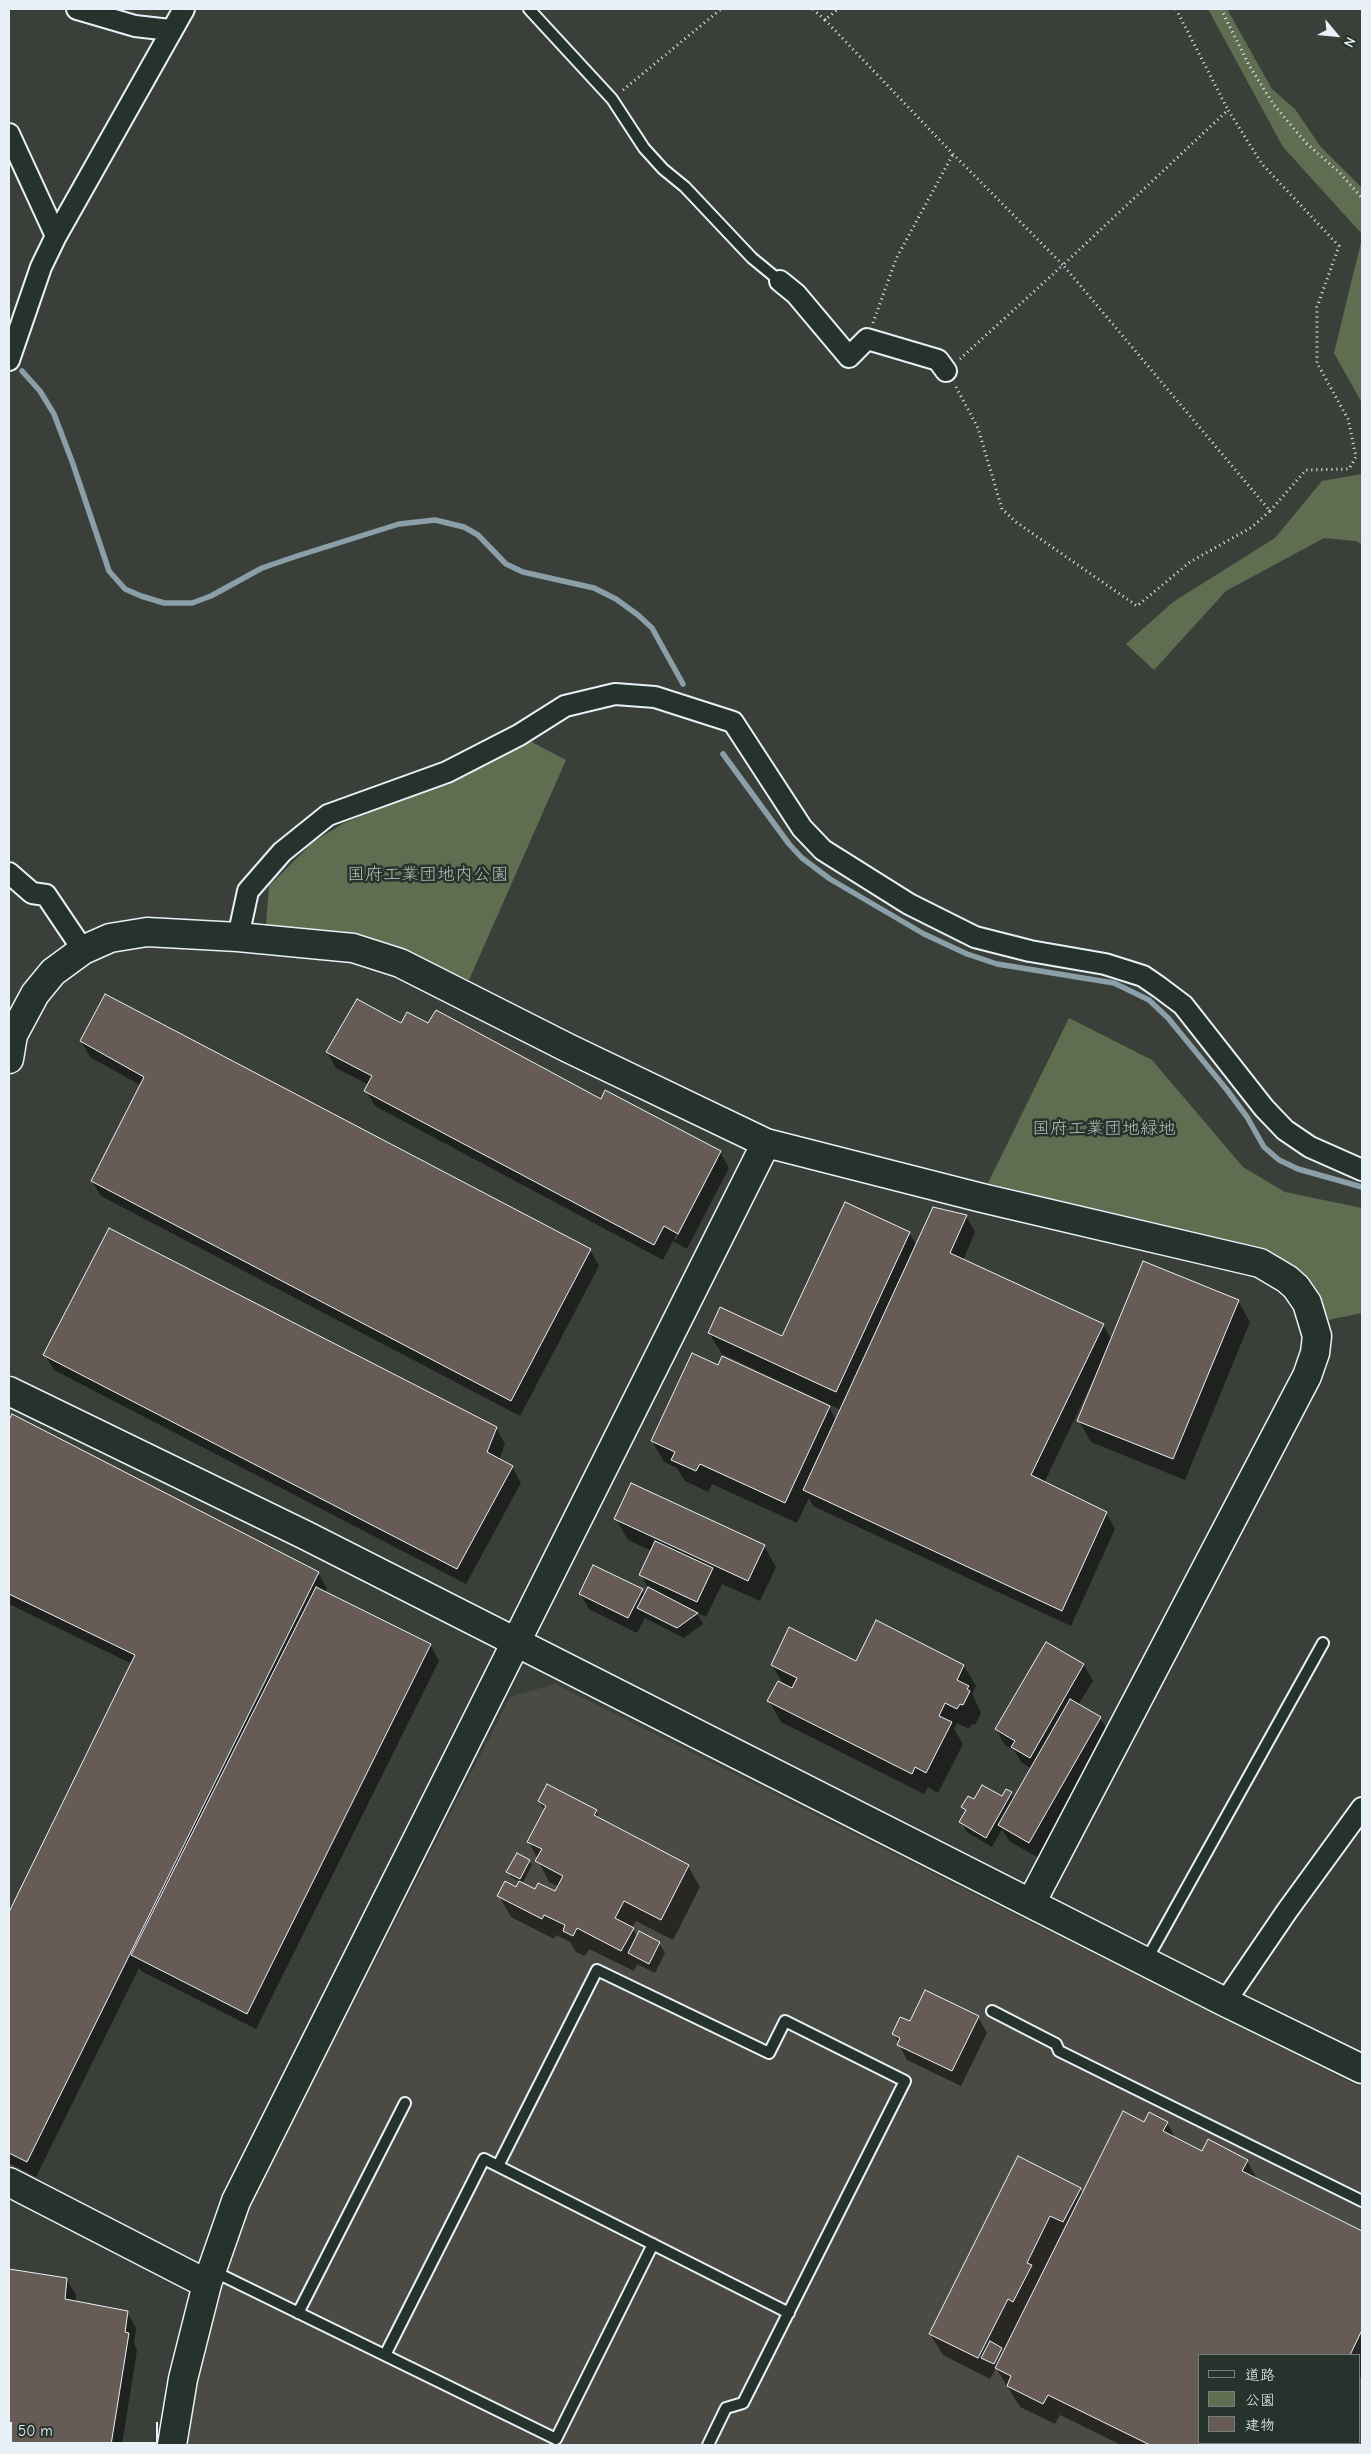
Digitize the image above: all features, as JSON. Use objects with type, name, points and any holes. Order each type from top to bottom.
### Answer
[{"type":"street","points":[[77,9],[135,26],[170,30]]},
{"type":"street","points":[[9,360],[41,267],[56,236],[170,30],[184,9]]},
{"type":"street","points":[[9,134],[56,236]]},
{"type":"street","points":[[780,281],[796,294],[849,357],[867,339],[938,360],[946,371]]},
{"type":"street","points":[[238,937],[248,892],[282,852],[328,815],[447,772],[519,735],[565,706],[615,694],[655,697],[733,722],[802,828],[823,850],[909,904],[975,937],[1016,948],[1105,964],[1143,976],[1160,987],[1183,1005],[1264,1108],[1285,1130],[1310,1147],[1362,1170]]},
{"type":"street","points":[[9,873],[32,893],[46,895],[78,942]]},
{"type":"street","points":[[9,1059],[13,1035],[35,994],[78,942],[147,932],[238,937],[354,948],[400,963],[568,1048],[766,1143],[982,1198],[1260,1263],[1275,1270],[1296,1287],[1307,1303],[1317,1336],[1315,1354],[1307,1376],[1031,1903]]},
{"type":"street","points":[[172,2445],[183,2379],[209,2277],[236,2201],[766,1143]]},
{"type":"street","points":[[9,1391],[305,1534],[1225,2002],[1362,2069]]},
{"type":"street","points":[[1225,2002],[1287,1911],[1362,1808]]},
{"type":"street","points":[[9,2182],[209,2277]]},
{"type":"lane","points":[[529,9],[612,99],[644,148],[663,169],[685,187],[752,258],[780,281]]},
{"type":"lane","points":[[1145,1961],[1322,1643]]},
{"type":"lane","points":[[498,2166],[597,1970],[769,2052],[785,2021],[905,2081],[743,2403],[726,2408],[708,2445]]},
{"type":"lane","points":[[992,2011],[1056,2044],[1059,2051],[1362,2201]]},
{"type":"lane","points":[[298,2313],[405,2102]]},
{"type":"lane","points":[[384,2355],[484,2158],[789,2313]]},
{"type":"lane","points":[[209,2277],[298,2313],[556,2439],[653,2244]]},
{"type":"path","points":[[612,99],[721,9]]},
{"type":"path","points":[[813,9],[1062,264],[1270,511]]},
{"type":"path","points":[[825,20],[838,9]]},
{"type":"path","points":[[1176,9],[1228,110],[1262,164],[1339,246],[1317,307],[1316,363],[1348,418],[1356,457],[1349,469],[1306,470],[1270,511],[1252,527],[1190,562],[1137,606],[1016,522],[1002,509],[978,428],[946,371],[1228,110]]},
{"type":"path","points":[[1221,9],[1250,66],[1274,105],[1306,143],[1340,174],[1362,198]]},
{"type":"path","points":[[867,339],[896,259],[953,154]]},
{"type":"shaded area","points":[[555,1684],[1362,2088],[1362,2445],[185,2445],[196,2378],[213,2309],[249,2207],[510,1697]]},
{"type":"green space","points":[[1208,9],[1227,9],[1272,89],[1295,109],[1320,146],[1362,188],[1362,234],[1283,147]]},
{"type":"green space","points":[[1362,238],[1362,403],[1334,353]]},
{"type":"green space","points":[[1362,474],[1362,544],[1355,541],[1324,538],[1226,591],[1154,670],[1126,644],[1173,602],[1275,538],[1322,481]]},
{"type":"green space","name":"国府工業団地内公園","points":[[528,740],[566,760],[469,980],[404,951],[352,934],[266,925],[269,886],[313,842],[344,823],[473,771]]},
{"type":"green space","name":"国府工業団地緑地","points":[[1069,1018],[1152,1060],[1243,1167],[1285,1192],[1362,1208],[1362,1313],[1328,1320],[1320,1296],[1306,1278],[1273,1254],[988,1183]]},
{"type":"building","points":[[105,994],[591,1249],[511,1401],[91,1181],[144,1077],[80,1041]]},
{"type":"building","points":[[357,999],[401,1023],[407,1012],[428,1023],[436,1010],[601,1099],[605,1090],[721,1151],[678,1234],[664,1226],[654,1245],[364,1091],[372,1076],[326,1052]]},
{"type":"building","points":[[845,1202],[910,1232],[836,1392],[708,1333],[720,1307],[782,1336]]},
{"type":"building","points":[[933,1207],[967,1215],[950,1253],[1104,1324],[1031,1475],[1107,1512],[1062,1611],[803,1490]]},
{"type":"building","points":[[109,1228],[497,1427],[487,1452],[513,1466],[457,1569],[43,1355]]},
{"type":"building","points":[[1143,1261],[1239,1300],[1173,1459],[1077,1421]]},
{"type":"building","points":[[692,1353],[718,1365],[722,1356],[830,1406],[785,1503],[700,1464],[696,1471],[671,1460],[675,1452],[651,1441]]},
{"type":"building","points":[[12,1414],[319,1572],[27,2162],[9,2153],[9,1912],[135,1655],[9,1594],[9,1420]]},
{"type":"building","points":[[631,1483],[765,1545],[748,1581],[614,1519]]},
{"type":"building","points":[[655,1541],[713,1568],[697,1602],[639,1575]]},
{"type":"building","points":[[593,1565],[643,1589],[628,1618],[579,1594]]},
{"type":"building","points":[[316,1587],[431,1644],[247,2014],[131,1955]]},
{"type":"building","points":[[648,1587],[698,1613],[677,1628],[637,1608]]},
{"type":"building","points":[[876,1620],[964,1665],[957,1680],[969,1686],[967,1689],[970,1691],[963,1705],[960,1704],[957,1709],[945,1703],[939,1716],[952,1722],[926,1773],[915,1767],[912,1774],[767,1701],[778,1681],[792,1688],[797,1678],[771,1665],[789,1627],[856,1661]]},
{"type":"building","points":[[1046,1642],[1084,1664],[1030,1758],[1011,1747],[1015,1741],[995,1729]]},
{"type":"building","points":[[1070,1699],[1101,1717],[1029,1843],[998,1825]]},
{"type":"building","points":[[547,1784],[597,1810],[594,1815],[689,1865],[661,1920],[624,1901],[615,1918],[634,1928],[621,1951],[577,1928],[573,1936],[563,1931],[565,1925],[544,1915],[542,1919],[497,1896],[505,1881],[516,1887],[519,1881],[535,1889],[538,1883],[555,1891],[563,1876],[535,1861],[542,1849],[527,1842],[546,1806],[538,1801]]},
{"type":"building","points":[[982,1785],[1002,1796],[1006,1789],[1012,1792],[986,1838],[959,1822],[966,1810],[961,1807],[968,1796],[974,1799]]},
{"type":"building","points":[[517,1853],[530,1860],[520,1879],[506,1872]]},
{"type":"building","points":[[639,1931],[660,1942],[649,1964],[628,1953]]},
{"type":"building","points":[[925,1990],[979,2016],[952,2071],[897,2045],[900,2038],[892,2034],[900,2017],[910,2021]]},
{"type":"building","points":[[1123,2111],[1144,2122],[1149,2112],[1168,2122],[1163,2131],[1202,2151],[1208,2139],[1248,2160],[1242,2171],[1362,2231],[1362,2330],[1350,2354],[1198,2354],[1198,2444],[1305,2445],[1150,2445],[1048,2395],[1043,2404],[1007,2386],[1011,2376],[995,2368]]},
{"type":"building","points":[[1018,2156],[1081,2188],[1063,2222],[1050,2216],[1027,2263],[1032,2265],[1013,2302],[1008,2299],[978,2358],[929,2334]]},
{"type":"building","points":[[9,2269],[67,2278],[65,2299],[128,2311],[125,2332],[129,2333],[111,2445],[9,2445]]},
{"type":"building","points":[[990,2341],[1002,2348],[994,2364],[981,2358]]},
{"type":"waterway","points":[[22,371],[40,391],[54,414],[109,571],[125,589],[164,603],[192,603],[211,596],[262,568],[297,556],[399,524],[435,520],[464,527],[478,535],[506,564],[523,572],[594,588],[616,599],[652,628],[683,684]]},
{"type":"waterway","points":[[723,754],[789,844],[802,858],[830,879],[924,934],[967,954],[997,964],[1114,983],[1149,1000],[1168,1018],[1227,1090],[1247,1117],[1264,1147],[1279,1160],[1298,1169],[1362,1187]]}]
